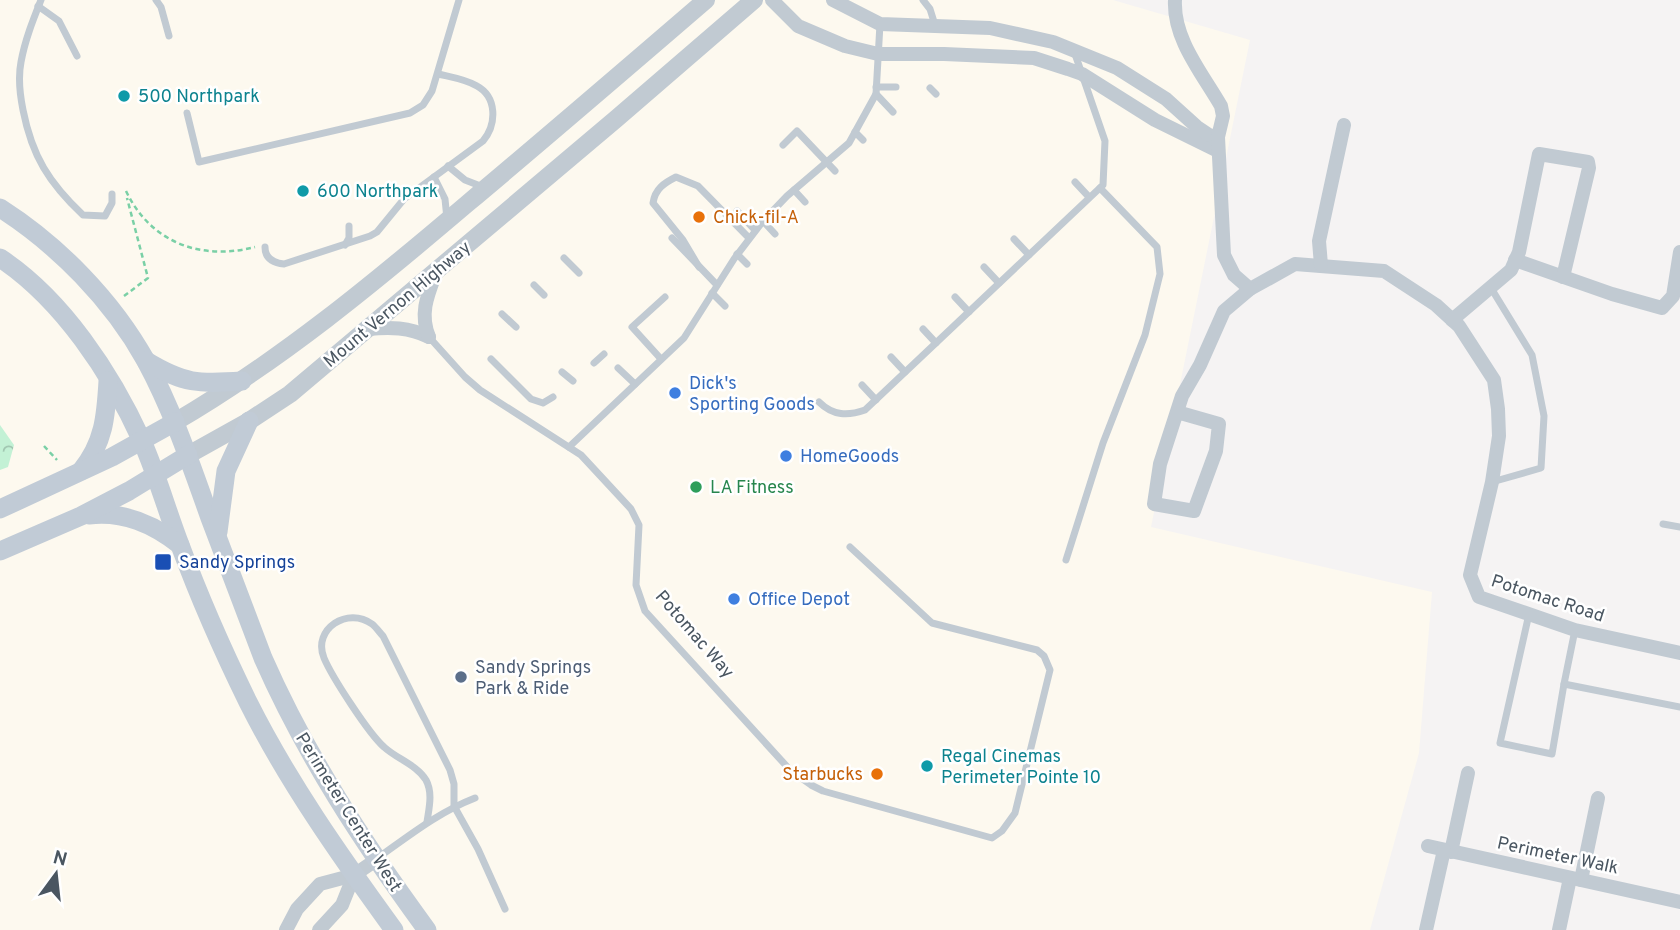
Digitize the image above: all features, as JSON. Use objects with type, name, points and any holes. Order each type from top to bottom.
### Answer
[{"type":"main road","name":"Perimeter Center West","points":[[0,208],[38,234],[102,298],[145,361],[175,422],[277,690],[311,756],[376,860],[427,930]]},
{"type":"main road","name":"Perimeter Center West","points":[[0,258],[50,299],[108,380],[142,441],[204,605],[249,705],[354,875],[394,930]]},
{"type":"main road","points":[[145,361],[185,381],[242,381]]},
{"type":"main road","points":[[80,473],[101,439],[106,415],[108,380]]},
{"type":"main road","points":[[217,536],[226,472],[250,421]]},
{"type":"main road","name":"Mount Vernon Highway","points":[[0,509],[80,473],[175,422]]},
{"type":"main road","name":"Mount Vernon Highway","points":[[0,551],[81,516],[188,455]]},
{"type":"main road","points":[[81,516],[102,513],[126,517],[152,526],[180,545]]},
{"type":"street","name":"Mount Vernon Highway","points":[[175,422],[242,381],[320,325],[446,222],[706,0]]},
{"type":"street","name":"Mount Vernon Highway","points":[[188,455],[250,421],[290,394],[754,0]]},
{"type":"street","points":[[772,0],[798,26],[845,46],[878,54],[1034,58],[1082,74],[1155,120],[1218,144]]},
{"type":"street","points":[[833,0],[856,5],[880,24],[990,28],[1053,42],[1117,68],[1166,99],[1218,144]]},
{"type":"street","points":[[1175,0],[1174,12],[1179,35],[1221,106],[1223,116],[1218,144],[1224,256],[1234,275],[1250,289],[1224,312],[1200,365],[1182,396],[1160,464],[1154,504],[1194,511],[1216,451],[1219,424],[1177,412]]},
{"type":"street","points":[[1321,265],[1319,240],[1345,125]]},
{"type":"street","points":[[1455,323],[1511,270],[1539,155],[1588,162],[1589,168],[1563,276]]},
{"type":"street","points":[[1515,260],[1662,308],[1673,296],[1680,252]]},
{"type":"street","name":"Potomac Road","points":[[1250,289],[1296,264],[1321,265],[1384,271],[1436,305],[1455,323],[1486,364],[1494,380],[1499,409],[1499,436],[1492,482],[1470,575],[1479,597],[1575,631],[1680,653]]},
{"type":"street","points":[[429,337],[424,310],[437,270]]},
{"type":"street","points":[[368,329],[396,328],[429,337]]},
{"type":"street","points":[[1426,930],[1468,773]]},
{"type":"street","points":[[1559,930],[1598,798]]},
{"type":"street","name":"Perimeter Walk","points":[[1428,846],[1680,902]]},
{"type":"street","points":[[286,930],[297,909],[320,884],[354,875],[376,860]]},
{"type":"street","points":[[319,930],[342,905],[354,875]]},
{"type":"lane","points":[[156,0],[161,7],[169,36]]},
{"type":"lane","points":[[187,113],[199,162],[410,113],[428,98],[438,74],[459,0]]},
{"type":"lane","points":[[923,0],[930,9],[936,26]]},
{"type":"lane","points":[[77,55],[59,21],[40,3],[20,64],[20,95],[28,138],[44,170],[61,194],[83,215],[105,216],[112,203],[112,194]]},
{"type":"lane","points":[[569,447],[684,338],[737,254],[763,221],[794,190],[849,144],[876,90],[880,24]]},
{"type":"lane","points":[[819,402],[827,410],[850,415],[865,410],[1103,185],[1105,141],[1074,51]]},
{"type":"lane","points":[[265,247],[267,257],[275,263],[284,264],[377,232],[404,199],[487,136],[493,114],[488,96],[480,87],[438,74]]},
{"type":"lane","points":[[876,90],[896,87]]},
{"type":"lane","points":[[876,90],[893,112]]},
{"type":"lane","points":[[783,145],[797,131],[835,171]]},
{"type":"lane","points":[[855,132],[863,140]]},
{"type":"lane","points":[[449,166],[465,180],[487,187]]},
{"type":"lane","points":[[433,177],[445,199],[446,222]]},
{"type":"lane","points":[[699,267],[690,249],[653,203],[658,188],[667,182],[676,177],[698,186],[748,238]]},
{"type":"lane","points":[[1075,182],[1089,197]]},
{"type":"lane","points":[[1066,560],[1103,443],[1145,335],[1160,274],[1157,247],[1100,187]]},
{"type":"lane","points":[[794,190],[805,202]]},
{"type":"lane","points":[[737,211],[755,230]]},
{"type":"lane","points":[[763,221],[775,234]]},
{"type":"lane","points":[[345,245],[349,238],[349,226]]},
{"type":"lane","points":[[672,238],[717,285]]},
{"type":"lane","points":[[1013,239],[1029,255]]},
{"type":"lane","points":[[737,254],[747,264]]},
{"type":"lane","points":[[564,258],[579,273]]},
{"type":"lane","points":[[984,267],[999,283]]},
{"type":"lane","points":[[534,285],[544,295]]},
{"type":"lane","points":[[1490,287],[1532,355],[1544,416],[1541,468],[1492,482]]},
{"type":"lane","points":[[712,293],[725,306]]},
{"type":"lane","points":[[662,359],[632,327],[664,297]]},
{"type":"lane","points":[[955,297],[969,312]]},
{"type":"lane","points":[[502,314],[516,327]]},
{"type":"lane","points":[[923,329],[936,343]]},
{"type":"lane","name":"Potomac Way","points":[[429,337],[480,390],[581,455],[636,516],[639,525],[636,585],[645,611],[791,771],[824,791],[992,838],[1002,831],[1014,813],[1050,670],[1044,656],[1037,650],[932,623],[850,547]]},
{"type":"lane","points":[[594,363],[604,354]]},
{"type":"lane","points":[[891,357],[905,372]]},
{"type":"lane","points":[[491,359],[531,399],[543,403],[553,397]]},
{"type":"lane","points":[[618,368],[635,384]]},
{"type":"lane","points":[[562,372],[573,381]]},
{"type":"lane","points":[[862,385],[876,400]]},
{"type":"lane","points":[[1663,524],[1680,527]]},
{"type":"lane","points":[[1529,614],[1500,743],[1552,754],[1575,631]]},
{"type":"lane","points":[[427,822],[431,795],[427,782],[417,769],[384,747],[372,734],[324,658],[321,643],[325,631],[343,618],[357,618],[372,623],[383,636],[450,770],[454,784],[454,806],[478,849],[505,909]]},
{"type":"lane","points":[[1564,684],[1680,707]]},
{"type":"lane","points":[[376,860],[427,822],[454,806],[475,798]]},
{"type":"path","points":[[121,298],[148,278],[126,191],[132,204],[148,223],[181,246],[222,253],[255,247]]},
{"type":"path","points":[[44,446],[57,460]]},
{"type":"shaded area","points":[[0,0],[1113,0],[1250,40],[1151,527],[1432,592],[1419,753],[1370,930],[0,930]]},
{"type":"green space","points":[[0,425],[14,445],[8,467],[0,470]]},
{"type":"place","name":"500 Northpark","points":[[124,96]]},
{"type":"place","name":"600 Northpark","points":[[303,191]]},
{"type":"place","name":"Chick-fil-A","points":[[699,217]]},
{"type":"place","name":"Dick's Sporting Goods","points":[[675,393]]},
{"type":"place","name":"HomeGoods","points":[[786,456]]},
{"type":"place","name":"LA Fitness","points":[[696,487]]},
{"type":"place","name":"Sandy Springs","points":[[163,562]]},
{"type":"place","name":"Office Depot","points":[[734,599]]},
{"type":"place","name":"Sandy Springs Park & Ride","points":[[461,677]]},
{"type":"place","name":"Regal Cinemas Perimeter Pointe 10","points":[[927,766]]},
{"type":"place","name":"Starbucks","points":[[877,774]]}]
